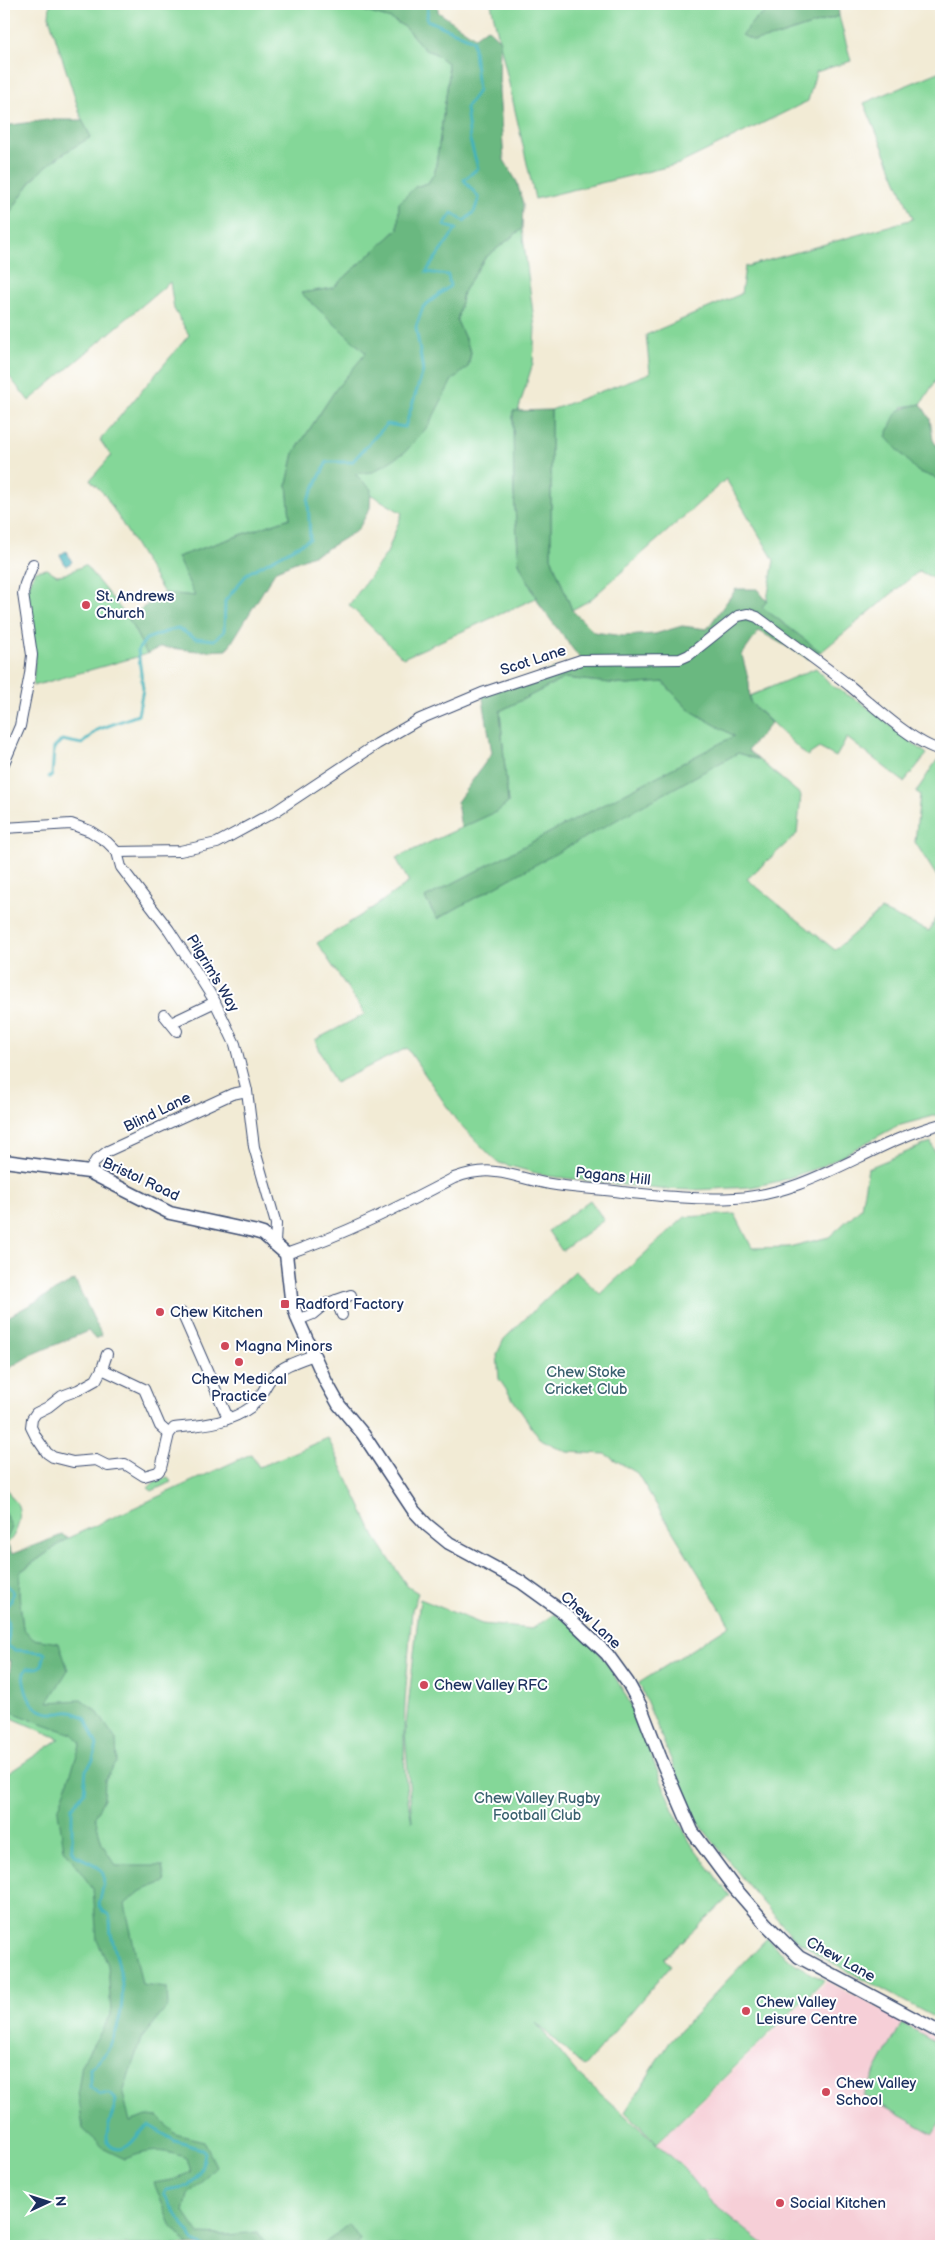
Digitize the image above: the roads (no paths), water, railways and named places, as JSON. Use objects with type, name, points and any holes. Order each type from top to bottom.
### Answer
[{"type":"main road","name":"Bristol Road","points":[[4,1161],[89,1172],[170,1213],[263,1234],[286,1254]]},
{"type":"main road","name":"Chew Lane","points":[[286,1254],[291,1298],[298,1320],[339,1405],[363,1434],[401,1493],[427,1525],[449,1543],[521,1582],[557,1608],[607,1654],[628,1682],[640,1705],[663,1765],[692,1831],[732,1885],[765,1923],[800,1956],[941,2033]]},
{"type":"street","points":[[4,763],[20,726],[30,674],[32,655],[23,594],[32,564]]},
{"type":"street","name":"Scot Lane","points":[[117,852],[180,852],[217,843],[276,811],[360,754],[428,716],[482,693],[581,660],[680,659],[689,655],[738,616],[748,614],[756,617],[816,660],[902,728],[934,749],[941,750]]},
{"type":"street","name":"Pilgrim's Way","points":[[4,828],[71,824],[90,831],[107,842],[117,852],[121,866],[169,930],[215,1002],[235,1044],[247,1091],[254,1147],[276,1224],[275,1243]]},
{"type":"street","points":[[170,1023],[215,1002]]},
{"type":"street","name":"Blind Lane","points":[[89,1172],[96,1160],[108,1151],[232,1094],[247,1091]]},
{"type":"street","name":"Pagans Hill","points":[[286,1254],[355,1228],[454,1178],[470,1172],[498,1171],[549,1184],[685,1198],[752,1196],[805,1183],[835,1171],[901,1137],[941,1124]]},
{"type":"street","points":[[298,1320],[313,1314],[325,1304],[351,1295]]},
{"type":"street","points":[[336,1300],[342,1315]]},
{"type":"street","points":[[182,1313],[228,1418]]},
{"type":"street","points":[[107,1354],[96,1380],[62,1396],[48,1407],[36,1413],[32,1419],[31,1427],[47,1453],[52,1457],[72,1462],[96,1460],[108,1466],[125,1464],[144,1476],[151,1476],[161,1468],[169,1434],[174,1428],[216,1424],[250,1408],[261,1398],[274,1374],[287,1366],[314,1355]]},
{"type":"street","points":[[102,1369],[144,1389],[150,1399],[160,1426],[169,1434]]},
{"type":"water","points":[[66,551],[72,562],[66,566],[60,555]]},
{"type":"waterway","points":[[49,777],[52,776],[54,748],[62,740],[82,744],[97,730],[138,715],[143,689],[138,650],[146,639],[177,628],[195,638],[214,640],[224,632],[225,601],[248,573],[310,539],[308,500],[327,462],[352,462],[387,424],[405,427],[423,371],[416,327],[423,307],[450,286],[448,275],[426,272],[456,229],[444,225],[452,213],[464,221],[474,212],[479,198],[464,180],[478,168],[470,140],[466,108],[478,91],[473,40],[427,20],[428,4]]},
{"type":"waterway","points":[[4,1582],[13,1591],[11,1601],[4,1609],[9,1628],[8,1646],[14,1650],[42,1652],[45,1654],[42,1665],[37,1668],[27,1668],[24,1672],[23,1677],[29,1699],[36,1708],[46,1712],[72,1712],[85,1718],[97,1745],[93,1760],[86,1770],[84,1792],[72,1808],[72,1849],[75,1855],[99,1868],[104,1877],[99,1904],[110,1917],[111,1934],[122,1980],[122,2002],[117,2028],[107,2051],[90,2068],[90,2087],[100,2094],[111,2094],[116,2100],[107,2136],[108,2142],[112,2147],[119,2149],[126,2146],[144,2129],[150,2126],[175,2141],[201,2149],[205,2153],[200,2171],[189,2186],[166,2190],[164,2194],[194,2242],[203,2246]]},
{"type":"waterway","points":[[219,2246],[225,2246]]},
{"type":"place","name":"St. Andrews Church","points":[[86,605]]},
{"type":"place","name":"Radford Factory","points":[[285,1304]]},
{"type":"place","name":"Chew Kitchen","points":[[160,1312]]},
{"type":"place","name":"Magna Minors","points":[[225,1346]]},
{"type":"place","name":"Chew Medical Practice","points":[[239,1362]]},
{"type":"place","name":"Chew Valley RFC","points":[[424,1685]]},
{"type":"place","name":"Chew Valley Leisure Centre","points":[[746,2011]]},
{"type":"place","name":"Chew Valley School","points":[[826,2092]]},
{"type":"place","name":"Social Kitchen","points":[[780,2203]]},
{"type":"park label","name":"Chew Stoke Cricket Club","points":[[586,1380]]},
{"type":"park label","name":"Chew Valley Rugby Football Club","points":[[537,1806]]}]
